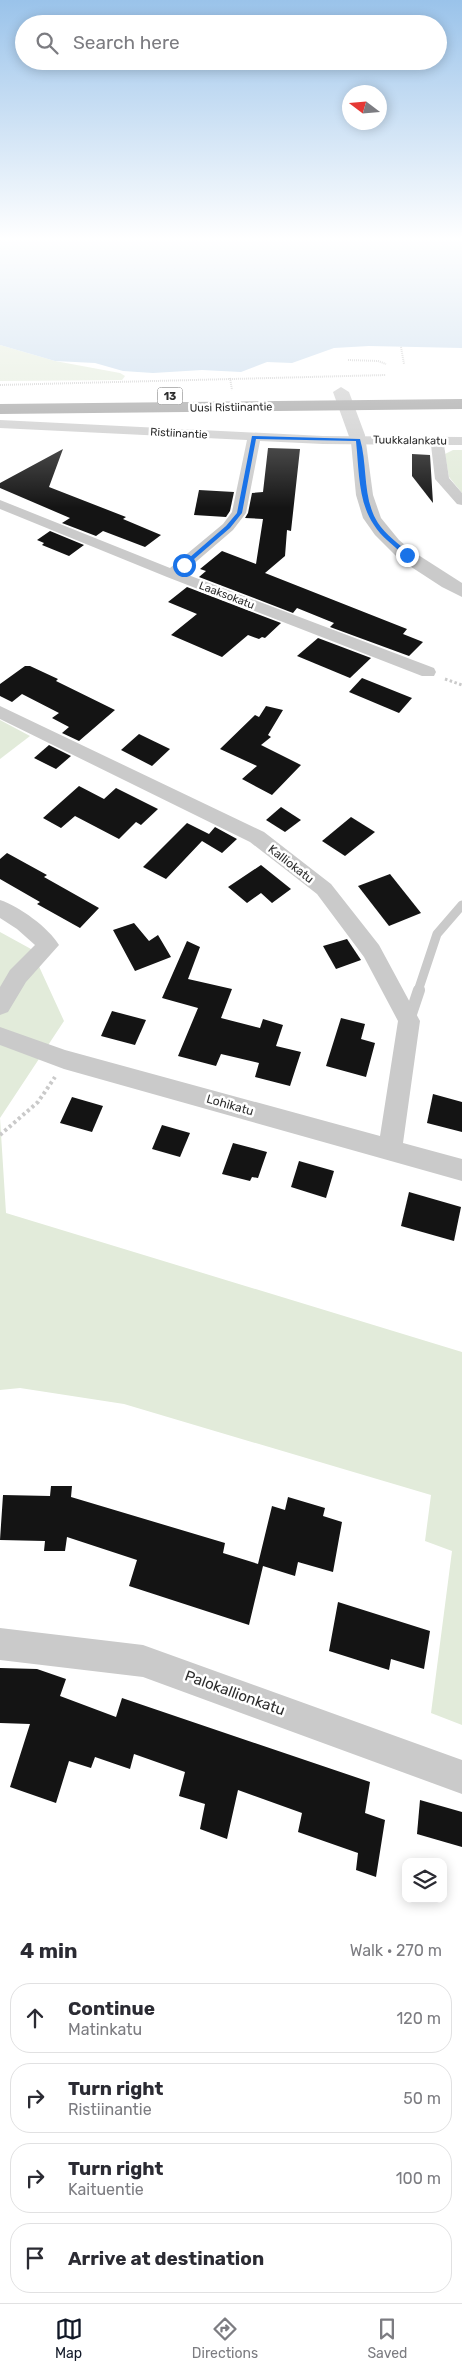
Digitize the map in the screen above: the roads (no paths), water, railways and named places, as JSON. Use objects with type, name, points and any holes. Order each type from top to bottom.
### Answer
[{"type":"highway","name":"Uusi Ristiinantie","points":[[0,409],[462,394]]},
{"type":"highway","name":"Uusi Ristiinantie","points":[[0,398],[342,398],[462,404]]},
{"type":"street","points":[[342,398],[358,440],[366,501],[377,526],[407,555],[462,591]]},
{"type":"street","name":"Ristiinantie","points":[[0,424],[254,437],[358,440]]},
{"type":"street","points":[[172,574],[228,527],[239,513],[254,437]]},
{"type":"street","name":"Tuukkalankatu","points":[[358,440],[462,441]]},
{"type":"street","points":[[437,441],[442,479],[462,500]]},
{"type":"street","name":"Laaksokatu","points":[[0,504],[13,516],[172,574],[428,672]]},
{"type":"street","name":"Kalliokatu","points":[[0,712],[257,837],[324,889],[372,951],[409,1021]]},
{"type":"street","points":[[0,908],[24,924],[48,945],[18,976],[0,1006]]},
{"type":"street","points":[[390,1150],[409,1021]]},
{"type":"street","name":"Lohikatu","points":[[0,1036],[64,1059],[462,1170]]},
{"type":"street","name":"Palokallionkatu","points":[[0,1644],[143,1660],[462,1777]]},
{"type":"lane","points":[[409,1021],[437,934],[462,905]]},
{"type":"water","points":[[0,330],[462,330],[462,348],[369,346],[334,348],[292,363],[267,362],[241,372],[202,370],[153,373],[123,371],[95,363],[55,361],[0,345]]}]
